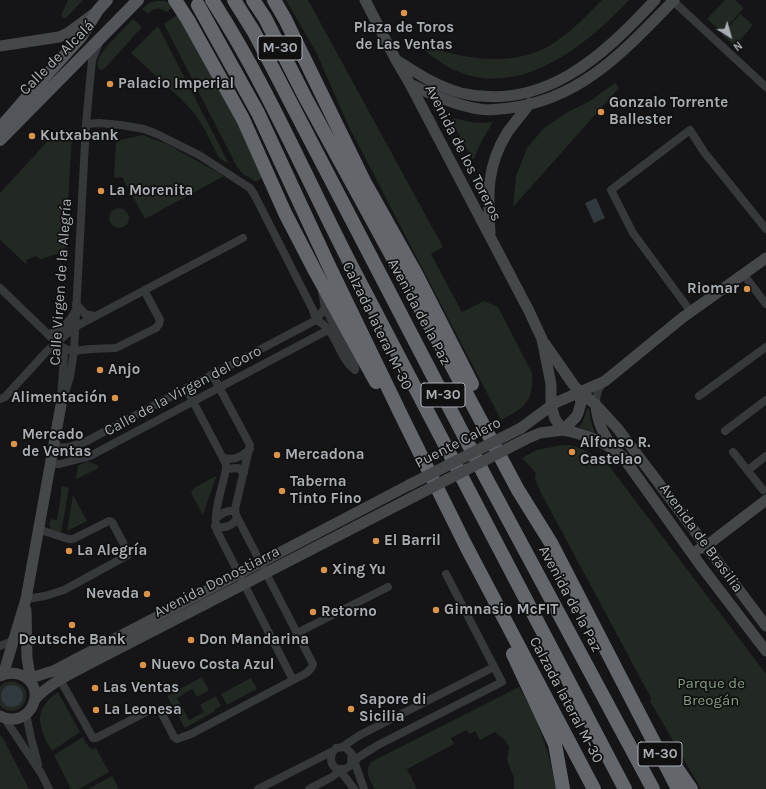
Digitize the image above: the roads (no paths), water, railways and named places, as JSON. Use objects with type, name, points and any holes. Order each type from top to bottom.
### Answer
[{"type":"highway","points":[[176,0],[243,119],[285,213],[370,374],[406,425]]},
{"type":"highway","name":"M-30","points":[[212,0],[230,28],[271,106],[327,220],[625,789]]},
{"type":"highway","name":"Avenida de la Paz","points":[[234,0],[254,32],[483,471],[653,789]]},
{"type":"highway","name":"M-30","points":[[254,0],[518,490],[551,543],[678,789]]},
{"type":"highway","points":[[274,0],[285,19],[365,183],[416,274],[525,486],[551,543]]},
{"type":"highway","name":"Calzada lateral M-30","points":[[198,5],[258,113],[329,266],[466,546],[594,789]]},
{"type":"highway","name":"M-30","points":[[313,146],[382,254],[429,337],[448,359]]},
{"type":"highway","points":[[466,546],[482,588],[555,744],[563,789]]},
{"type":"highway","points":[[642,718],[692,789]]},
{"type":"main road","name":"Calle de Alcalá","points":[[0,128],[80,37],[98,10],[107,0]]},
{"type":"main road","name":"Calle de Alcalá","points":[[0,140],[138,0]]},
{"type":"street","name":"Avenida de los Toreros","points":[[365,0],[490,237]]},
{"type":"street","name":"Avenida de los Toreros","points":[[490,237],[488,195],[490,173],[503,140],[532,100],[548,86],[578,69],[604,51],[626,31],[655,0]]},
{"type":"street","points":[[673,0],[766,87]]},
{"type":"street","name":"Avenida de los Toreros","points":[[410,84],[451,103],[480,109],[528,106],[561,94],[610,63],[632,43],[673,0]]},
{"type":"street","points":[[0,46],[59,37],[68,33],[98,10]]},
{"type":"street","name":"Calle Virgen de la Alegría","points":[[2,670],[26,599],[61,404],[70,377],[74,351],[86,124],[92,60],[102,36]]},
{"type":"street","name":"Avenida de los Toreros","points":[[396,60],[433,82],[460,92],[487,97],[522,94],[548,86]]},
{"type":"street","points":[[86,124],[99,123],[121,125],[144,129],[157,134],[199,156],[250,188],[310,303],[316,320],[322,323],[328,330],[350,365],[355,370],[354,363],[325,308],[321,288],[315,271]]},
{"type":"street","points":[[691,312],[633,233],[611,190],[690,130],[704,152],[766,229]]},
{"type":"street","points":[[490,237],[542,339],[551,384],[551,406],[555,419],[562,430],[576,417],[578,413],[581,403],[580,392]]},
{"type":"street","points":[[0,399],[5,397],[75,327],[243,238]]},
{"type":"street","name":"Puente Calero","points":[[409,485],[521,428],[551,406],[605,381],[691,312],[766,258]]},
{"type":"street","points":[[744,275],[766,304]]},
{"type":"street","points":[[0,288],[58,343],[68,350],[74,351],[90,348],[116,348],[156,328],[160,320],[144,290]]},
{"type":"street","points":[[49,334],[64,327],[76,308],[85,314],[94,316]]},
{"type":"street","name":"Calle de la Virgen del Coro","points":[[53,448],[68,447],[85,442],[316,320],[325,308]]},
{"type":"street","points":[[299,329],[305,333],[305,343]]},
{"type":"street","name":"Calle de la Virgen del Coro","points":[[50,464],[60,464],[90,456],[328,330],[337,329]]},
{"type":"street","name":"Avenida de Brasilia","points":[[542,339],[570,381],[580,392],[596,405],[618,429],[766,624]]},
{"type":"street","points":[[58,343],[64,357],[61,384],[61,404]]},
{"type":"street","points":[[699,396],[766,347]]},
{"type":"street","points":[[212,374],[249,441],[250,449],[235,521],[224,528],[216,522]]},
{"type":"street","points":[[605,381],[597,393],[597,416],[602,430],[616,451]]},
{"type":"street","points":[[186,388],[224,458],[226,469],[216,522],[242,580],[293,680]]},
{"type":"street","points":[[725,431],[766,400]]},
{"type":"street","name":"Puente Calero","points":[[415,496],[526,439],[540,433],[562,430]]},
{"type":"street","name":"Avenida de Brasilia","points":[[562,430],[584,435],[616,451],[636,474],[701,566],[766,651]]},
{"type":"street","points":[[224,458],[234,459],[250,449]]},
{"type":"street","points":[[679,534],[695,548],[698,549],[706,546],[765,495],[748,470],[733,452]]},
{"type":"street","points":[[748,470],[766,456]]},
{"type":"street","points":[[226,469],[238,468],[244,473]]},
{"type":"street","name":"Avenida Donostiarra","points":[[26,678],[57,675],[242,580],[409,485]]},
{"type":"street","name":"Avenida Donostiarra","points":[[264,568],[415,496]]},
{"type":"street","points":[[216,522],[220,514],[225,512],[236,514]]},
{"type":"street","points":[[57,675],[93,738],[96,738],[152,709],[156,709],[160,710],[174,737],[177,739],[190,734],[310,671],[313,664],[236,514]]},
{"type":"street","points":[[26,599],[45,596],[64,590],[128,555],[128,552],[112,522],[108,521],[73,539],[68,539],[38,529]]},
{"type":"street","points":[[309,789],[332,777],[340,770],[348,768],[353,761],[378,745],[502,682],[446,574]]},
{"type":"street","points":[[297,633],[388,588]]},
{"type":"street","name":"Calle Virgen de la Alegría","points":[[26,599],[26,678],[34,691],[35,699]]},
{"type":"street","points":[[0,646],[12,641]]},
{"type":"street","points":[[258,789],[333,751],[336,748],[342,747],[360,735],[494,668]]},
{"type":"street","points":[[2,670],[26,678]]},
{"type":"street","name":"Avenida Donostiarra","points":[[26,714],[33,707],[35,699],[47,688],[57,675]]},
{"type":"street","points":[[2,718],[15,720],[26,714],[40,773]]},
{"type":"street","points":[[2,718],[40,773],[49,789]]},
{"type":"street","points":[[342,747],[351,751],[353,761],[364,789]]},
{"type":"street","points":[[333,751],[331,753],[330,760],[333,766],[340,770],[354,789]]},
{"type":"place","name":"Plaza de Toros de Las Ventas","points":[[404,13]]},
{"type":"place","name":"Palacio Imperial","points":[[110,84]]},
{"type":"place","name":"Gonzalo Torrente Ballester","points":[[601,112]]},
{"type":"place","name":"Kutxabank","points":[[32,136]]},
{"type":"place","name":"La Morenita","points":[[101,191]]},
{"type":"place","name":"Riomar","points":[[747,289]]},
{"type":"place","name":"Anjo","points":[[100,370]]},
{"type":"place","name":"Alimentación","points":[[115,398]]},
{"type":"place","name":"Mercado de Ventas","points":[[14,444]]},
{"type":"place","name":"Alfonso R. Castelao","points":[[572,452]]},
{"type":"place","name":"Mercadona","points":[[277,455]]},
{"type":"place","name":"Taberna Tinto Fino","points":[[282,491]]},
{"type":"place","name":"El Barril","points":[[376,541]]},
{"type":"place","name":"La Alegría","points":[[69,551]]},
{"type":"place","name":"Xing Yu","points":[[324,570]]},
{"type":"place","name":"Nevada","points":[[147,594]]},
{"type":"place","name":"Gimnasio McFIT","points":[[436,610]]},
{"type":"place","name":"Retorno","points":[[313,612]]},
{"type":"place","name":"Deutsche Bank","points":[[72,625]]},
{"type":"place","name":"Don Mandarina","points":[[191,640]]},
{"type":"place","name":"Nuevo Costa Azul","points":[[143,665]]},
{"type":"place","name":"Las Ventas","points":[[95,688]]},
{"type":"place","name":"Sapore di Sicilia","points":[[351,709]]},
{"type":"place","name":"La Leonesa","points":[[96,710]]},
{"type":"park label","name":"Parque de Breogán","points":[[711,692]]}]
